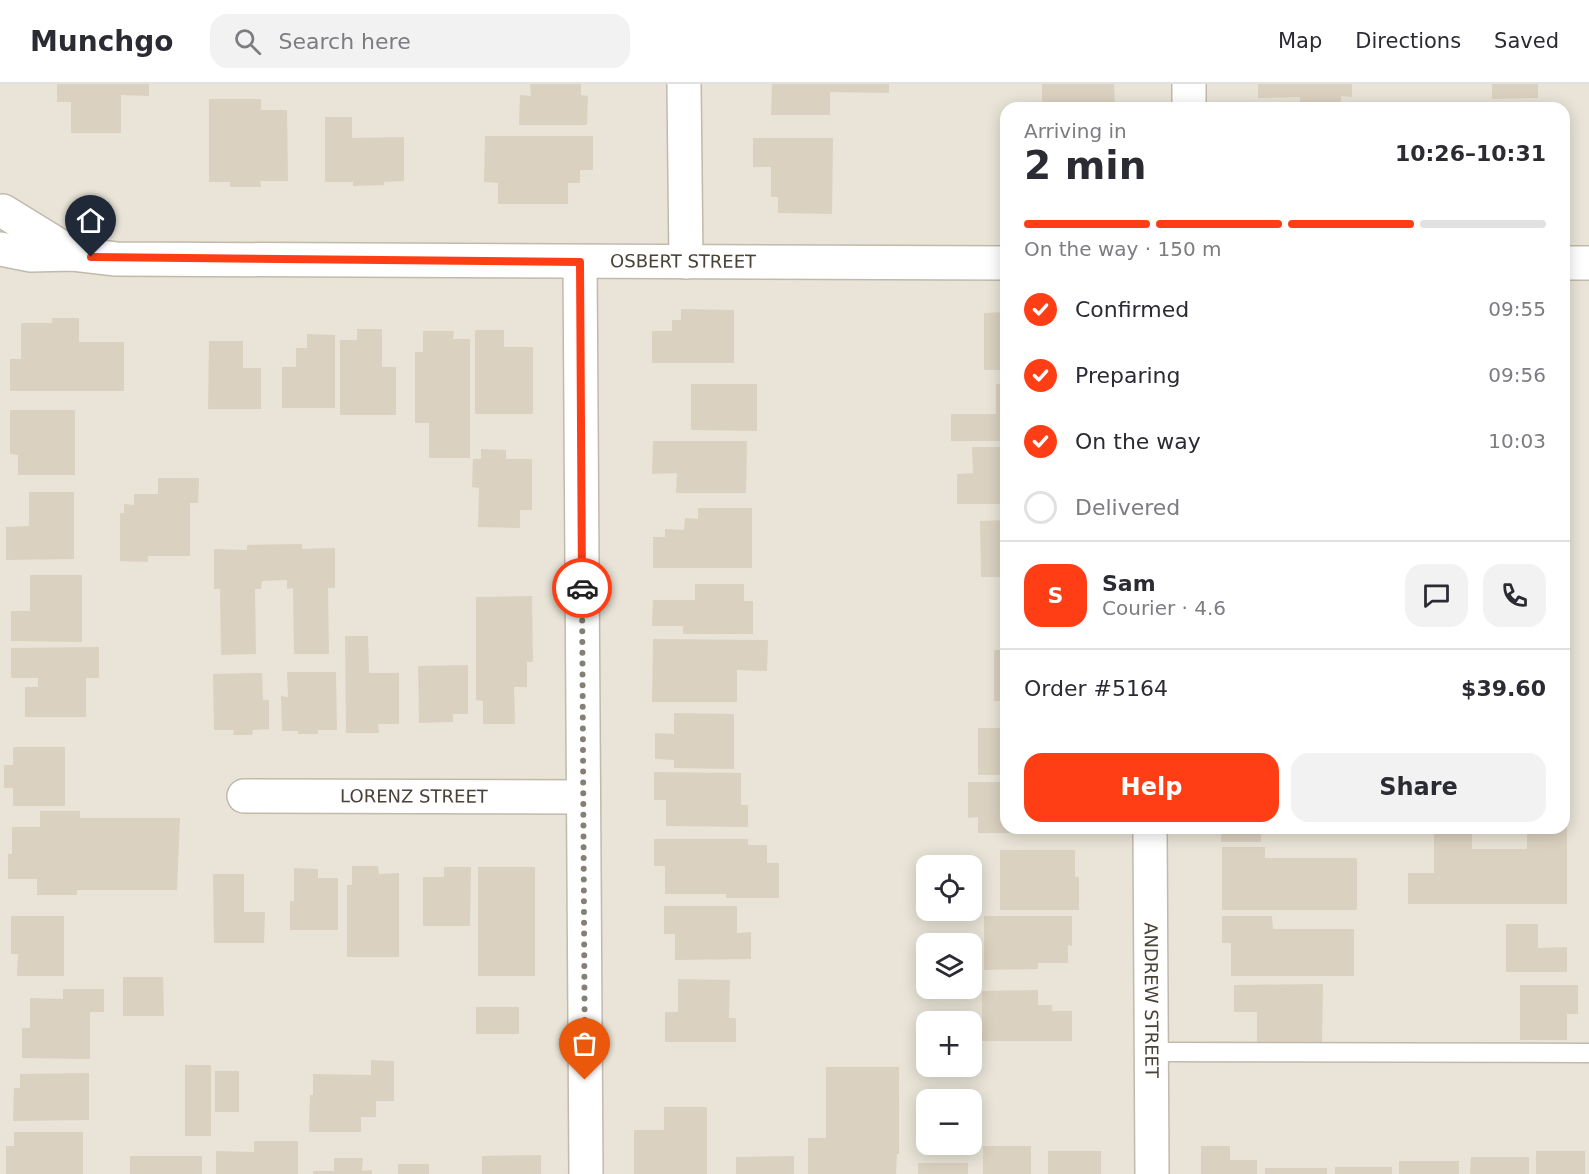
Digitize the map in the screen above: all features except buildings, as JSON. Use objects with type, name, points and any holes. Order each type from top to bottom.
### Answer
[{"type":"street","points":[[684,84],[686,262]]},
{"type":"street","points":[[1189,84],[1189,102]]},
{"type":"street","name":"OSBERT STREET","points":[[1,213],[73,254]]},
{"type":"street","name":"OSBERT STREET","points":[[0,249],[30,255],[73,254],[116,259],[1000,263]]},
{"type":"street","points":[[580,262],[586,1174]]},
{"type":"street","points":[[1570,263],[1589,263]]},
{"type":"street","name":"LORENZ STREET","points":[[244,796],[582,797]]},
{"type":"street","name":"ANDREW STREET","points":[[1150,834],[1152,1174]]},
{"type":"lane","points":[[1152,1052],[1589,1053]]},
{"type":"shaded area","points":[[0,84],[1589,84],[1589,1174],[0,1174]]},
{"type":"way so far","points":[[582,588],[585,1080]]},
{"type":"route","points":[[91,257],[580,262],[582,588]]}]
